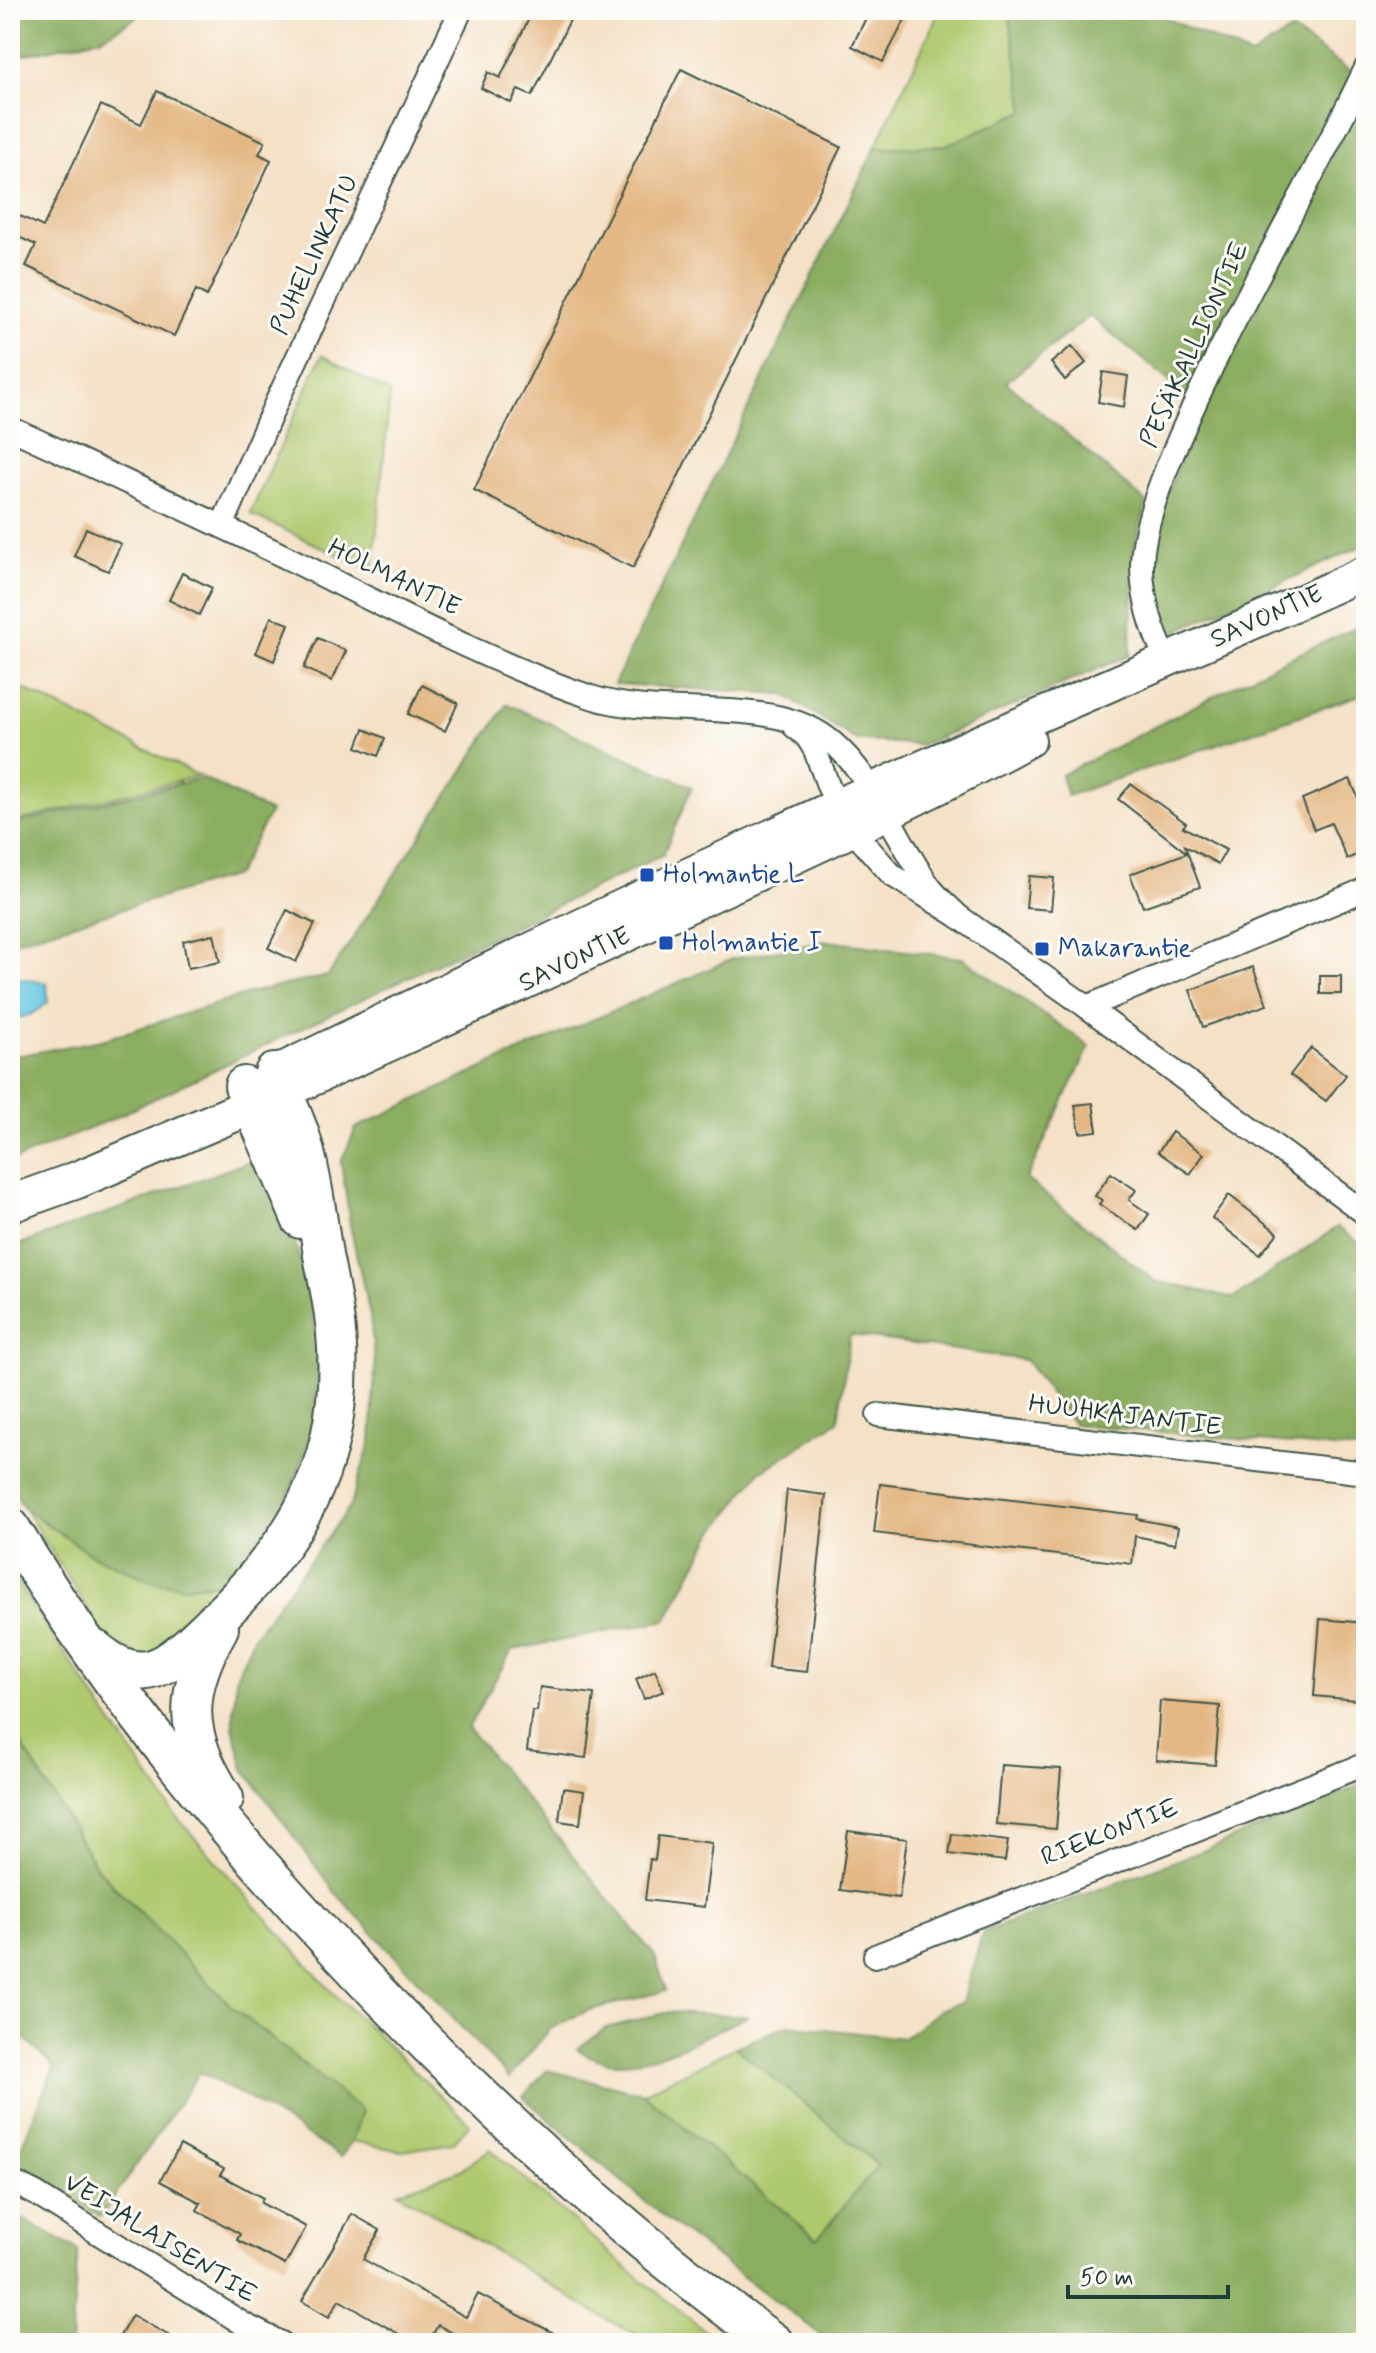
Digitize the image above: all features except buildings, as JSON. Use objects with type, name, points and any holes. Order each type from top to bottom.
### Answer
[{"type":"highway","points":[[81,1638],[123,1669],[137,1672],[153,1670],[169,1663],[233,1605],[291,1534],[325,1461],[333,1424],[337,1380],[336,1333],[328,1284],[263,1089]]},
{"type":"highway","points":[[10,1527],[81,1638],[202,1797],[297,1907],[392,2009],[489,2104],[605,2209],[712,2297],[774,2343]]},
{"type":"highway","points":[[233,1605],[198,1668],[192,1692],[194,1734],[215,1784],[297,1907]]},
{"type":"main road","name":"SAVONTIE","points":[[10,1189],[525,985],[878,803],[994,734],[1168,662],[1366,572]]},
{"type":"main road","name":"SAVONTIE","points":[[10,1204],[77,1180],[263,1089]]},
{"type":"street","name":"PUHELINKATU","points":[[222,526],[276,403],[461,10]]},
{"type":"street","name":"PESÄKALLIONTIE","points":[[1168,662],[1148,616],[1142,569],[1147,535],[1170,459],[1252,285],[1366,68]]},
{"type":"street","name":"HOLMANTIE","points":[[10,428],[222,526],[406,617],[594,698],[649,709],[729,711],[792,721],[821,734],[849,758],[878,803]]},
{"type":"street","name":"HOLMANTIE","points":[[771,718],[789,723],[807,737],[845,818]]},
{"type":"street","points":[[878,803],[931,889],[958,916]]},
{"type":"street","points":[[845,818],[892,875],[958,916],[1087,1007],[1366,1214]]},
{"type":"street","points":[[1087,1007],[1366,889]]},
{"type":"street","name":"HUUHKAJANTIE","points":[[878,1415],[1366,1473]]},
{"type":"street","name":"RIEKONTIE","points":[[875,1956],[1366,1764]]},
{"type":"street","name":"VEIJALAISENTIE","points":[[10,2181],[36,2194],[245,2325],[281,2343]]},
{"type":"green space","points":[[10,10],[150,10],[101,38],[10,58]]},
{"type":"green space","points":[[940,10],[1008,10],[1025,111],[944,146],[875,148]]},
{"type":"green space","points":[[1008,10],[1148,10],[1251,56],[1292,30],[1354,74],[1187,395],[1090,316],[1006,382],[1147,503],[1135,545],[1130,655],[922,745],[856,740],[783,694],[614,684],[875,148],[944,146],[1025,111]]},
{"type":"green space","points":[[1366,82],[1366,544],[1174,632],[1159,603],[1153,579],[1157,532],[1168,493],[1237,333]]},
{"type":"green space","points":[[322,355],[390,393],[373,571],[250,514]]},
{"type":"green space","points":[[1366,623],[1366,693],[1067,796],[1061,775],[1276,664]]},
{"type":"green space","points":[[10,682],[199,776],[10,823]]},
{"type":"green space","points":[[507,704],[692,787],[663,855],[112,1119],[10,1162],[10,1057],[102,1040],[257,991],[328,976]]},
{"type":"green space","points":[[203,778],[270,812],[236,875],[10,943],[10,825]]},
{"type":"green space","points":[[827,941],[962,958],[1090,1046],[1026,1179],[1155,1281],[1234,1298],[1337,1227],[1366,1248],[1366,1451],[1074,1424],[1025,1360],[850,1335],[838,1421],[759,1473],[710,1538],[666,1620],[512,1650],[468,1728],[655,1956],[666,1991],[589,2010],[550,2029],[509,2078],[335,1892],[244,1769],[233,1727],[236,1677],[254,1636],[349,1508],[371,1441],[375,1367],[370,1316],[351,1230],[341,1162],[356,1128],[489,1065],[732,959]]},
{"type":"green space","points":[[248,1162],[261,1165],[295,1243],[307,1282],[315,1321],[318,1360],[316,1400],[308,1441],[294,1482],[271,1532],[227,1583],[183,1586],[151,1581],[92,1555],[24,1508],[10,1485],[10,1248]]},
{"type":"green space","points":[[24,1508],[63,1535],[183,1586],[227,1583],[174,1642],[145,1659],[106,1638]]},
{"type":"green space","points":[[10,1573],[174,1814],[329,1989],[470,2124],[453,2143],[401,2151],[352,2141],[362,2111],[232,2007],[98,1869],[10,1725]]},
{"type":"green space","points":[[10,1725],[98,1870],[232,2007],[362,2111],[352,2141],[341,2157],[258,2104],[200,2072],[101,2217],[15,2162],[54,2067],[10,2024]]},
{"type":"green space","points":[[1366,1783],[1366,2343],[832,2343],[667,2220],[523,2097],[547,2070],[643,2093],[817,2239],[878,2165],[736,2047],[788,2025],[904,2038],[940,2010],[962,2002],[983,1932],[1205,1850]]},
{"type":"green space","points":[[669,2012],[748,2016],[684,2046],[634,2062],[607,2062],[577,2049],[606,2028]]},
{"type":"green space","points":[[736,2047],[878,2165],[817,2240],[643,2093]]},
{"type":"green space","points":[[490,2149],[627,2268],[720,2343],[654,2343],[611,2322],[398,2192],[461,2170]]},
{"type":"green space","points":[[10,2212],[78,2250],[71,2343],[10,2343]]},
{"type":"water","points":[[10,979],[47,983],[48,1002],[31,1014],[10,1017]]},
{"type":"place","name":"Holmantie L","points":[[647,875]]},
{"type":"place","name":"Holmantie I","points":[[666,943]]},
{"type":"place","name":"Makarantie","points":[[1042,949]]}]
